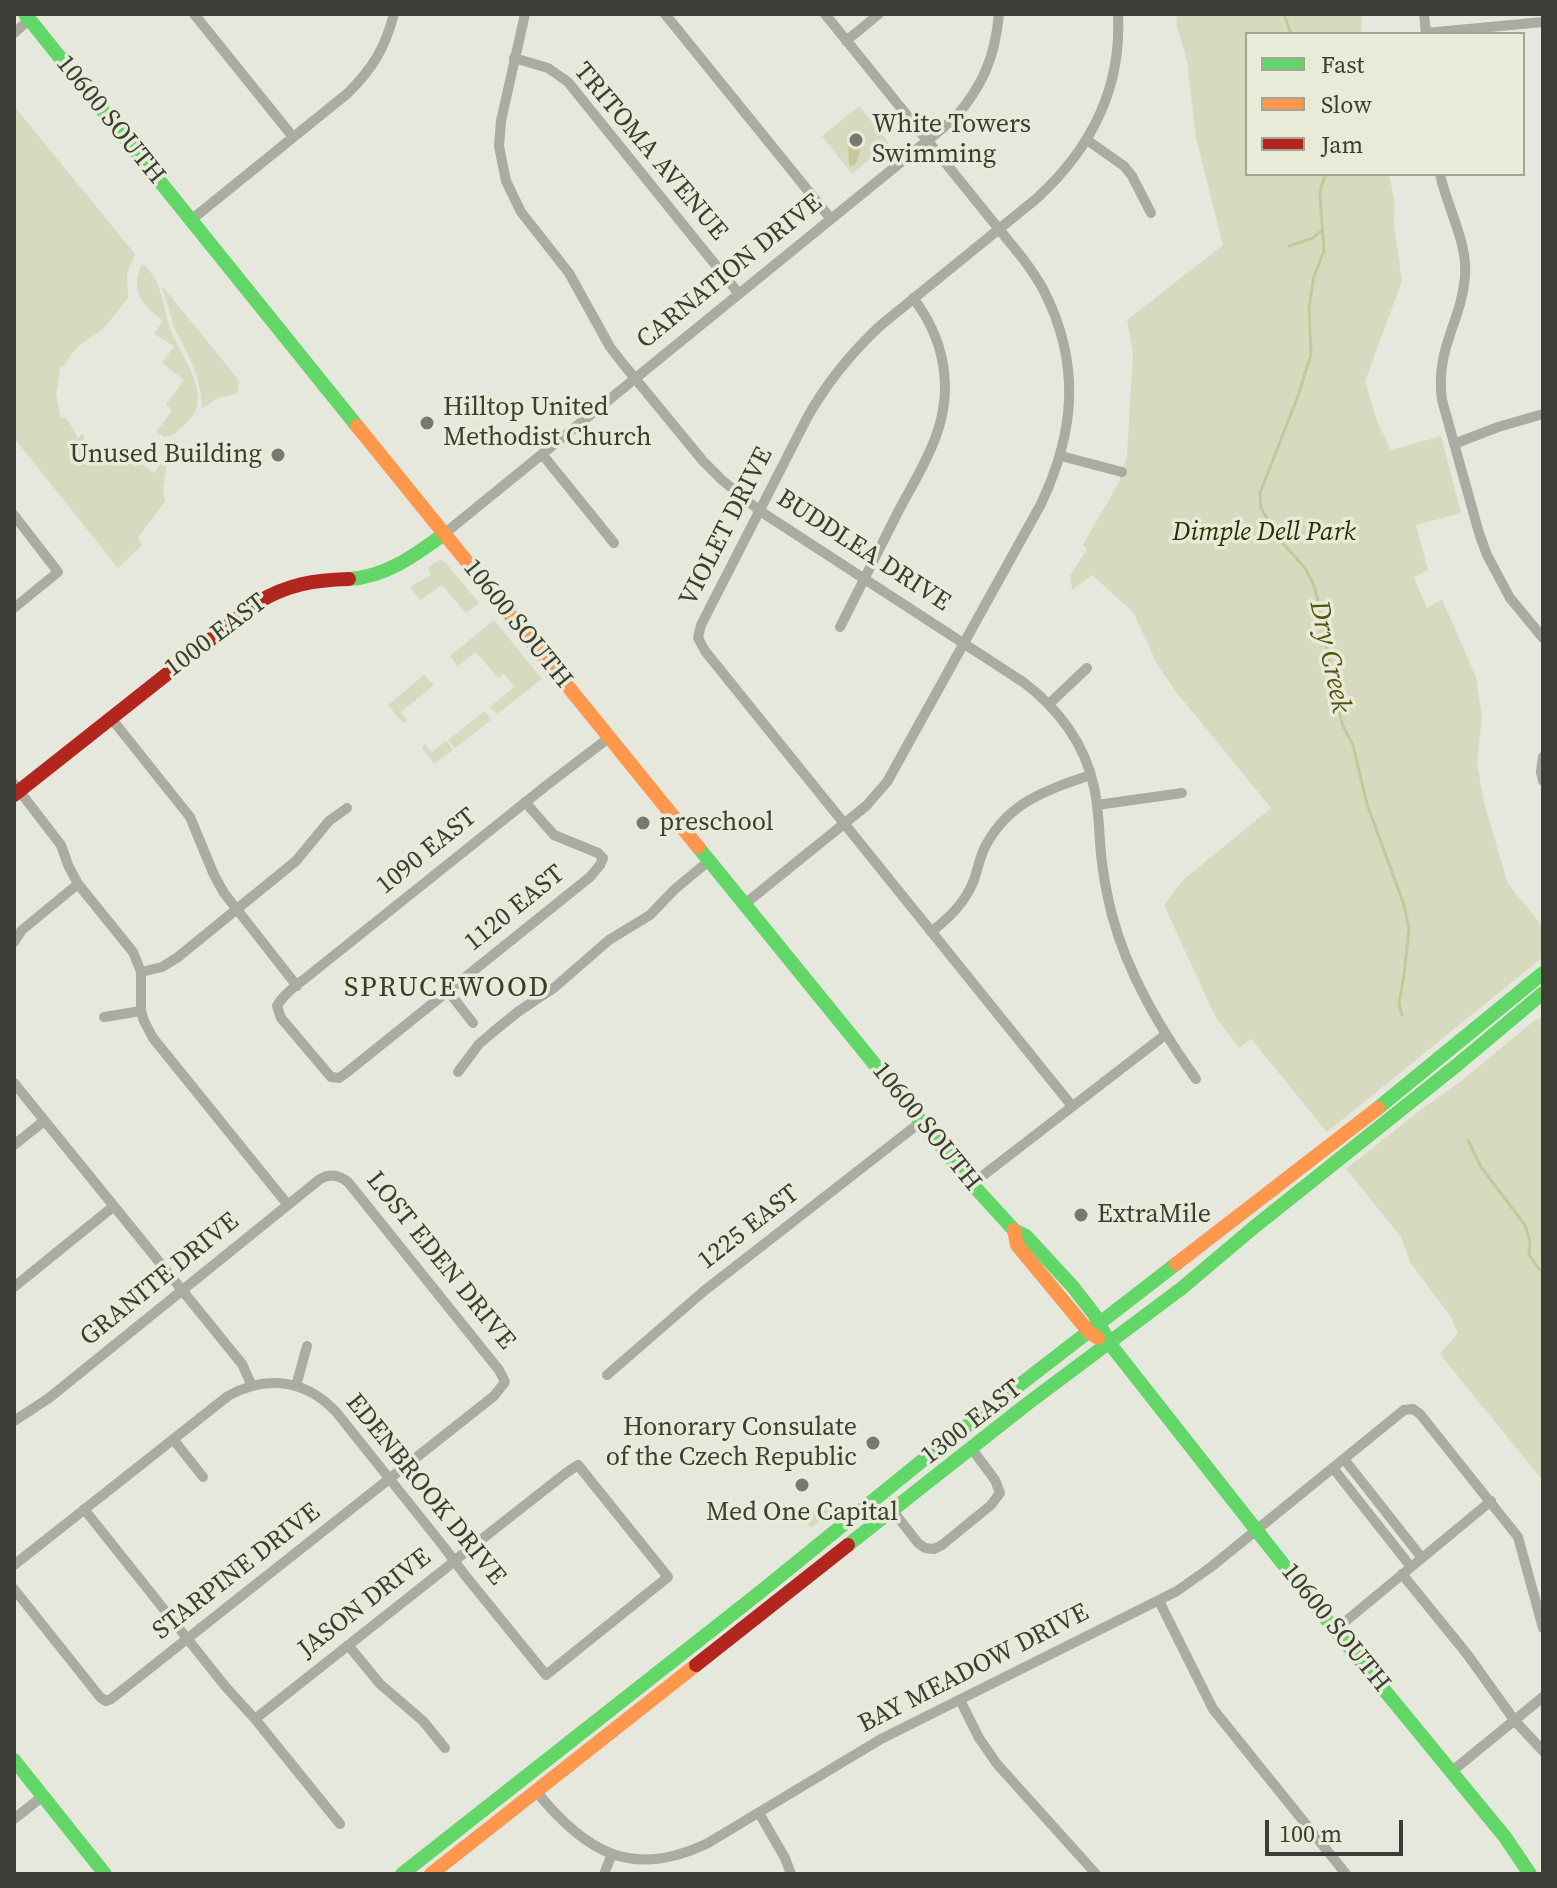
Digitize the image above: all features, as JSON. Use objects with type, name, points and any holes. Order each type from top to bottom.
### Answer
[{"type":"main road","name":"10600 SOUTH","points":[[27,17],[972,1184],[1014,1230],[1026,1236],[1101,1323],[1110,1344],[1335,1630],[1505,1837],[1530,1874]]},
{"type":"main road","name":"1000 EAST","points":[[16,790],[274,592],[317,580],[371,577],[399,565],[444,534]]},
{"type":"main road","name":"1300 EAST","points":[[402,1874],[933,1452],[1384,1103],[1543,973]]},
{"type":"main road","name":"1300 EAST","points":[[431,1874],[1027,1404],[1182,1288],[1543,993]]},
{"type":"main road","name":"10600 SOUTH","points":[[1014,1230],[1017,1245],[1089,1332],[1110,1344]]},
{"type":"main road","points":[[536,1791],[536,1778],[581,1740],[598,1720]]},
{"type":"main road","points":[[14,1760],[105,1874]]},
{"type":"street","points":[[194,14],[293,137]]},
{"type":"street","points":[[191,220],[364,77],[378,59],[394,14]]},
{"type":"street","name":"BUDDLEA DRIVE","points":[[525,14],[501,121],[499,146],[506,181],[521,212],[569,273],[610,347],[722,480],[760,511],[1023,682],[1049,704],[1073,735],[1091,775],[1097,805],[1101,859],[1122,946],[1165,1035],[1196,1079]]},
{"type":"street","points":[[665,14],[831,219]]},
{"type":"street","points":[[746,903],[866,806],[887,782],[1041,504],[1061,456],[1068,422],[1066,354],[1057,321],[1043,289],[1024,260],[825,14]]},
{"type":"street","points":[[846,41],[879,14]]},
{"type":"street","name":"CARNATION DRIVE","points":[[444,534],[954,119],[982,82],[997,39],[999,14]]},
{"type":"street","name":"VIOLET DRIVE","points":[[1072,1106],[705,651],[698,638],[701,625],[827,385],[857,347],[1056,181],[1087,140],[1112,80],[1118,45],[1118,14]]},
{"type":"street","points":[[14,33],[27,17]]},
{"type":"street","points":[[1446,32],[1543,22]]},
{"type":"street","name":"TRITOMA AVENUE","points":[[514,58],[548,68],[568,82],[739,294]]},
{"type":"street","points":[[1087,140],[1124,166],[1151,213]]},
{"type":"street","points":[[1440,176],[1466,264],[1462,296],[1444,348],[1439,381],[1442,400],[1487,555],[1510,598],[1543,638]]},
{"type":"street","points":[[840,627],[930,449],[942,416],[943,359],[932,326],[913,298]]},
{"type":"street","points":[[1454,444],[1543,414]]},
{"type":"street","points":[[542,454],[614,543]]},
{"type":"street","points":[[1061,456],[1122,472]]},
{"type":"street","points":[[14,515],[58,572],[14,608]]},
{"type":"street","points":[[1049,704],[1087,668]]},
{"type":"street","points":[[111,718],[190,817],[214,875],[236,910],[297,986]]},
{"type":"street","name":"1090 EAST","points":[[336,1079],[324,1071],[281,1018],[277,1006],[284,997],[610,737]]},
{"type":"street","points":[[1543,757],[1543,781]]},
{"type":"street","points":[[931,932],[959,907],[973,881],[985,846],[1002,822],[1041,792],[1091,775]]},
{"type":"street","points":[[16,790],[61,845],[78,884],[133,952],[141,972],[141,1011],[153,1038],[288,1205]]},
{"type":"street","points":[[1097,805],[1182,793]]},
{"type":"street","name":"1120 EAST","points":[[336,1079],[597,871],[603,858],[554,835],[525,802]]},
{"type":"street","points":[[141,972],[170,963],[296,861],[329,821],[347,808]]},
{"type":"street","points":[[458,1072],[479,1044],[493,1032],[555,987],[609,940],[650,915],[710,860]]},
{"type":"street","points":[[14,942],[22,930],[78,884]]},
{"type":"street","points":[[448,991],[473,1023]]},
{"type":"street","points":[[104,1017],[141,1011]]},
{"type":"street","points":[[972,1184],[1165,1035]]},
{"type":"street","points":[[14,1083],[242,1364],[252,1386]]},
{"type":"street","points":[[14,1145],[44,1121]]},
{"type":"street","name":"1225 EAST","points":[[607,1375],[704,1291],[922,1121]]},
{"type":"street","name":"GRANITE DRIVE","points":[[14,1421],[49,1398],[324,1177],[334,1175]]},
{"type":"street","name":"LOST EDEN DRIVE","points":[[334,1175],[348,1182],[499,1370],[505,1382]]},
{"type":"street","points":[[14,1287],[114,1206]]},
{"type":"street","points":[[296,1386],[307,1346]]},
{"type":"street","name":"STARPINE DRIVE","points":[[14,1589],[106,1701],[117,1696],[494,1396],[505,1382]]},
{"type":"street","name":"EDENBROOK DRIVE","points":[[14,1565],[228,1396],[239,1389],[282,1383],[308,1390],[328,1404],[546,1675]]},
{"type":"street","name":"BAY MEADOW DRIVE","points":[[536,1791],[566,1826],[595,1847],[612,1854],[644,1859],[674,1857],[708,1843],[857,1752],[1159,1601],[1194,1580],[1404,1410],[1413,1409],[1420,1414],[1491,1501]]},
{"type":"street","points":[[173,1439],[203,1477]]},
{"type":"street","points":[[893,1511],[925,1548],[934,1549],[942,1545],[991,1505],[1000,1493],[995,1480],[972,1449]]},
{"type":"street","points":[[1344,1459],[1422,1558]]},
{"type":"street","name":"JASON DRIVE","points":[[255,1719],[578,1465],[668,1577],[546,1675]]},
{"type":"street","points":[[1333,1468],[1411,1567]]},
{"type":"street","points":[[1335,1630],[1491,1501],[1518,1537],[1543,1628]]},
{"type":"street","points":[[84,1509],[340,1824]]},
{"type":"street","points":[[1402,1574],[1467,1654],[1515,1721],[1543,1751]]},
{"type":"street","points":[[1159,1601],[1213,1709],[1346,1874]]},
{"type":"street","points":[[348,1645],[380,1684],[423,1721],[445,1748]]},
{"type":"street","points":[[1451,1772],[1543,1697]]},
{"type":"street","points":[[960,1700],[979,1738],[997,1764],[1096,1874]]},
{"type":"street","points":[[14,1819],[43,1796]]},
{"type":"street","points":[[759,1813],[791,1874]]},
{"type":"street","points":[[604,1874],[612,1854]]},
{"type":"green space","name":"Dimple Dell Park","points":[[1176,14],[1362,14],[1361,32],[1245,32],[1245,176],[1389,176],[1402,281],[1365,381],[1377,421],[1391,450],[1441,436],[1461,513],[1416,525],[1428,570],[1414,577],[1427,608],[1442,599],[1476,677],[1482,716],[1477,762],[1484,803],[1508,884],[1543,927],[1543,957],[1327,1132],[1251,1039],[1239,1048],[1215,1016],[1164,905],[1183,880],[1271,808],[1177,693],[1158,666],[1133,612],[1092,575],[1072,590],[1070,576],[1087,549],[1083,545],[1119,482],[1127,455],[1133,353],[1127,320],[1223,245],[1196,138],[1187,61]]},
{"type":"green space","points":[[14,106],[135,254],[127,273],[128,298],[104,328],[76,348],[61,366],[56,394],[61,419],[66,417],[78,438],[82,434],[85,437],[82,441],[93,450],[90,456],[123,465],[139,462],[154,473],[165,458],[168,459],[163,489],[165,501],[138,538],[142,545],[118,568],[14,438]]},
{"type":"green space","name":"White Towers Swimming","points":[[859,106],[889,143],[852,174],[822,136]]},
{"type":"green space","points":[[142,264],[158,286],[171,331],[189,366],[197,392],[193,415],[176,433],[164,437],[156,432],[172,411],[166,405],[184,380],[162,363],[174,346],[154,334],[163,321],[140,297],[137,282]]},
{"type":"green space","points":[[163,287],[237,378],[237,394],[217,398],[202,409],[197,376],[176,332]]},
{"type":"green space","points":[[440,560],[479,603],[466,613],[442,585],[420,600],[410,587],[431,575],[428,567]]},
{"type":"green space","points":[[494,620],[542,679],[497,714],[490,707],[514,687],[504,674],[498,678],[476,652],[458,666],[450,656]]},
{"type":"green space","points":[[424,675],[434,685],[401,712],[407,721],[403,723],[388,705]]},
{"type":"green space","points":[[485,711],[491,720],[455,748],[448,740]]},
{"type":"green space","points":[[446,741],[453,750],[434,764],[422,747],[425,744],[432,752]]},
{"type":"green space","points":[[1543,1018],[1543,1481],[1440,1354],[1458,1333],[1451,1317],[1410,1262],[1401,1237],[1346,1169],[1535,1020]]},
{"type":"green space","points":[[830,1498],[838,1507],[811,1528],[804,1518]]},
{"type":"shaded area","points":[[848,141],[863,143],[855,166],[849,165]]},
{"type":"waterway","name":"Dry Creek","points":[[1284,14],[1290,32]]},
{"type":"waterway","name":"Dry Creek","points":[[1325,176],[1320,196],[1324,251],[1314,276],[1309,308],[1311,354],[1260,493],[1261,508],[1280,540],[1305,568],[1313,583],[1334,695],[1343,726],[1353,745],[1367,804],[1404,905],[1409,928],[1399,1003],[1402,1015]]},
{"type":"waterway","points":[[1289,246],[1313,238],[1321,231]]},
{"type":"waterway","name":"Dry Creek","points":[[1468,1140],[1481,1167],[1525,1225],[1530,1241],[1529,1255],[1543,1270]]},
{"type":"traffic: fast","points":[[25,14],[357,426]]},
{"type":"traffic: fast","points":[[349,579],[388,569],[444,534]]},
{"type":"traffic: fast","points":[[698,847],[972,1184],[1073,1287],[1094,1314],[1110,1344]]},
{"type":"traffic: fast","points":[[1378,1108],[1543,973]]},
{"type":"traffic: fast","points":[[848,1545],[1027,1404],[1182,1288],[1543,993]]},
{"type":"traffic: fast","points":[[402,1874],[933,1452],[1176,1264]]},
{"type":"traffic: fast","points":[[1110,1344],[1335,1630],[1505,1837],[1530,1874]]},
{"type":"traffic: fast","points":[[14,1760],[105,1874]]},
{"type":"traffic: slow","points":[[357,426],[698,847]]},
{"type":"traffic: slow","points":[[1176,1264],[1378,1108]]},
{"type":"traffic: slow","points":[[1014,1230],[1017,1245],[1089,1332],[1098,1338]]},
{"type":"traffic: slow","points":[[431,1874],[696,1665]]},
{"type":"traffic: jam","points":[[14,795],[258,602],[302,584],[349,579]]},
{"type":"traffic: jam","points":[[696,1665],[848,1545]]},
{"type":"place","name":"White Towers Swimming","points":[[856,140]]},
{"type":"place","name":"Hilltop United Methodist Church","points":[[427,423]]},
{"type":"place","name":"Unused Building","points":[[278,455]]},
{"type":"place","name":"preschool","points":[[643,823]]},
{"type":"place","name":"ExtraMile","points":[[1081,1215]]},
{"type":"place","name":"Honorary Consulate of the Czech Republic","points":[[873,1443]]},
{"type":"place","name":"Med One Capital","points":[[802,1485]]},
{"type":"district","name":"SPRUCEWOOD","points":[[447,989]]}]
